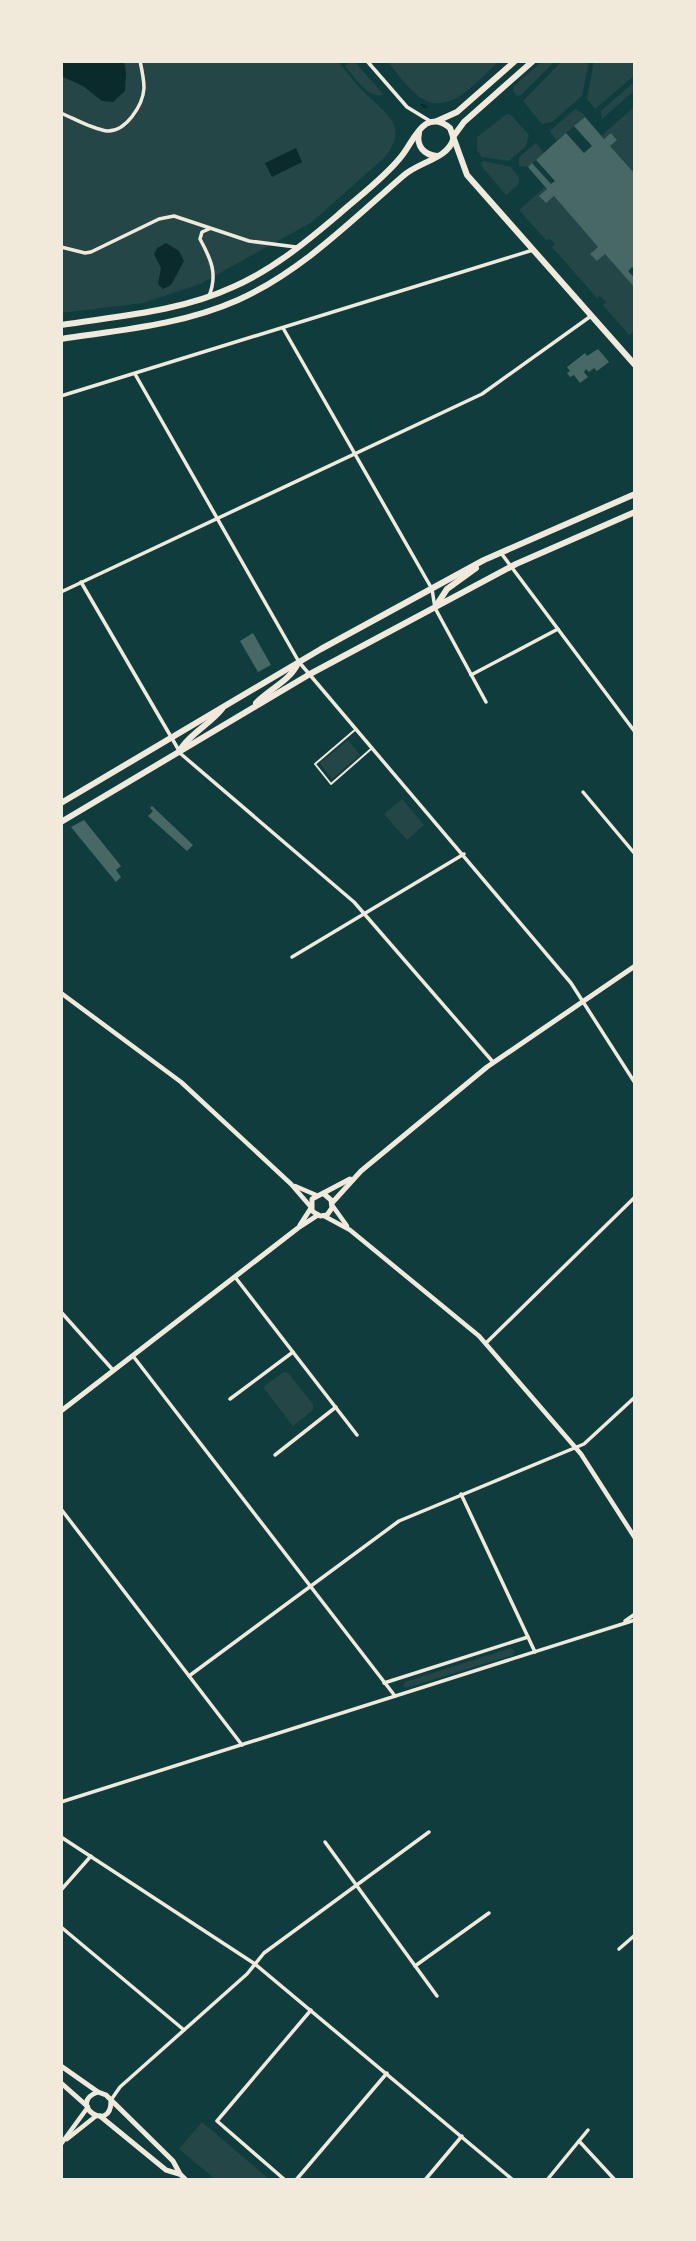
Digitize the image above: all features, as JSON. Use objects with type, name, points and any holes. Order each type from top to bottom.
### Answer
[{"type":"main road","points":[[61,325],[155,311],[209,297],[263,272],[298,247],[398,160],[423,126],[457,112],[515,61]]},
{"type":"main road","points":[[61,339],[180,319],[226,305],[250,294],[303,260],[412,168],[448,151],[464,122],[533,61]]},
{"type":"main road","points":[[434,121],[445,124],[467,175],[635,365]]},
{"type":"main road","points":[[419,131],[418,143],[421,149],[437,156]]},
{"type":"main road","points":[[61,803],[299,662],[484,560],[635,494]]},
{"type":"main road","points":[[61,822],[310,674],[511,566],[635,512]]},
{"type":"main road","points":[[435,608],[447,589],[484,560]]},
{"type":"main road","points":[[251,709],[268,691],[289,677],[299,662]]},
{"type":"main road","points":[[179,751],[191,735],[212,721],[226,705]]},
{"type":"main road","points":[[298,1228],[311,1207],[312,1199],[361,1171],[493,1063],[635,966]]},
{"type":"main road","points":[[61,1411],[298,1228],[329,1213],[332,1204],[361,1171]]},
{"type":"main road","points":[[320,1195],[329,1198],[332,1204]]},
{"type":"main road","points":[[311,1207],[321,1215]]},
{"type":"main road","points":[[61,2066],[98,2092],[106,2094],[173,2161],[180,2175]]},
{"type":"main road","points":[[61,2082],[90,2113],[98,2116],[166,2170],[186,2180]]},
{"type":"main road","points":[[87,2107],[89,2097],[98,2092]]},
{"type":"main road","points":[[98,2116],[110,2110],[111,2101]]},
{"type":"street","points":[[61,113],[102,130],[117,129],[130,118],[142,99],[144,89],[140,61]]},
{"type":"street","points":[[367,61],[407,107],[434,121]]},
{"type":"street","points":[[61,247],[91,252],[167,217],[182,217],[249,241],[298,247]]},
{"type":"street","points":[[209,297],[214,279],[213,268],[209,253],[200,239],[202,232],[211,228]]},
{"type":"street","points":[[61,396],[533,250]]},
{"type":"street","points":[[61,592],[482,394],[592,316]]},
{"type":"street","points":[[283,328],[432,589],[435,608],[486,702]]},
{"type":"street","points":[[135,374],[299,662],[571,983],[635,1083]]},
{"type":"street","points":[[501,553],[635,732]]},
{"type":"street","points":[[81,582],[179,751],[354,902],[493,1063]]},
{"type":"street","points":[[471,675],[558,629]]},
{"type":"street","points":[[583,792],[635,855]]},
{"type":"street","points":[[292,957],[464,854]]},
{"type":"street","points":[[61,993],[181,1082],[291,1184],[311,1207]]},
{"type":"street","points":[[291,1184],[320,1195]]},
{"type":"street","points":[[486,1343],[635,1197]]},
{"type":"street","points":[[332,1204],[350,1230]]},
{"type":"street","points":[[321,1215],[350,1230],[486,1343],[575,1448],[635,1538]]},
{"type":"street","points":[[235,1277],[358,1435]]},
{"type":"street","points":[[61,1312],[114,1371]]},
{"type":"street","points":[[230,1399],[293,1352]]},
{"type":"street","points":[[133,1356],[395,1696]]},
{"type":"street","points":[[189,1676],[399,1521],[584,1444],[635,1397]]},
{"type":"street","points":[[275,1455],[336,1407]]},
{"type":"street","points":[[461,1494],[535,1652]]},
{"type":"street","points":[[61,1509],[242,1745]]},
{"type":"street","points":[[63,1803],[535,1652],[635,1617]]},
{"type":"street","points":[[384,1683],[528,1637]]},
{"type":"street","points":[[106,2094],[120,2087],[184,2030],[264,1953],[429,1832]]},
{"type":"street","points":[[61,1837],[255,1964],[513,2180]]},
{"type":"street","points":[[324,1842],[437,1996]]},
{"type":"street","points":[[61,1890],[90,1856]]},
{"type":"street","points":[[415,1966],[489,1913]]},
{"type":"street","points":[[61,1927],[184,2030]]},
{"type":"street","points":[[619,1949],[635,1935]]},
{"type":"street","points":[[285,2180],[217,2121],[311,2010]]},
{"type":"street","points":[[296,2180],[387,2073]]},
{"type":"street","points":[[111,2101],[120,2087]]},
{"type":"street","points":[[87,2107],[61,2144],[98,2116]]},
{"type":"street","points":[[547,2180],[588,2130]]},
{"type":"street","points":[[425,2180],[462,2136]]},
{"type":"street","points":[[579,2141],[615,2180]]},
{"type":"lane","points":[[356,729],[315,764],[331,783],[373,748]]},
{"type":"shaded area","points":[[61,61],[338,61],[359,87],[389,116],[395,130],[395,138],[384,158],[312,222],[200,284],[143,303],[61,313]]},
{"type":"shaded area","points":[[61,61],[124,61],[125,91],[113,102],[102,101],[83,86],[61,76]]},
{"type":"shaded area","points":[[354,61],[384,95],[372,93],[362,86],[345,66]]},
{"type":"shaded area","points":[[387,61],[499,61],[463,93],[443,103],[432,103],[407,86]]},
{"type":"shaded area","points":[[543,61],[555,61],[517,96],[513,91],[514,86]]},
{"type":"shaded area","points":[[562,61],[589,61],[582,96],[552,122],[542,124],[523,101]]},
{"type":"shaded area","points":[[594,61],[635,61],[635,75],[595,109],[587,99]]},
{"type":"shaded area","points":[[635,81],[635,90],[602,119],[601,111]]},
{"type":"shaded area","points":[[635,106],[635,174],[610,146],[617,139],[611,133],[604,139],[601,136]]},
{"type":"shaded area","points":[[575,109],[585,117],[557,141],[550,131]]},
{"type":"shaded area","points":[[507,114],[529,135],[526,146],[509,161],[482,157],[477,150],[477,137]]},
{"type":"shaded area","points":[[536,143],[544,153],[528,167],[519,166],[519,157]]},
{"type":"shaded area","points":[[296,148],[302,162],[272,177],[265,163]]},
{"type":"shaded area","points":[[484,161],[511,167],[519,178],[518,185],[506,195],[483,168],[481,163]]},
{"type":"shaded area","points":[[545,187],[547,189],[540,196],[545,203],[554,196],[598,247],[591,254],[597,261],[605,254],[635,288],[635,331],[629,335],[603,305],[606,302],[600,296],[597,298],[552,247],[555,244],[550,239],[546,240],[519,210]]},
{"type":"shaded area","points":[[166,243],[179,251],[184,261],[171,285],[163,289],[158,284],[161,268],[154,254],[157,248]]},
{"type":"shaded area","points":[[348,740],[360,755],[332,779],[320,763]]},
{"type":"shaded area","points":[[402,799],[424,825],[407,840],[384,814]]},
{"type":"shaded area","points":[[284,1372],[288,1373],[313,1404],[313,1410],[293,1426],[263,1387]]},
{"type":"shaded area","points":[[511,1648],[515,1651],[513,1655],[406,1688],[403,1686],[405,1682]]},
{"type":"shaded area","points":[[202,2122],[270,2180],[216,2180],[179,2149]]},
{"type":"building","points":[[585,117],[604,139],[611,133],[617,140],[610,146],[635,174],[635,270],[632,267],[628,271],[635,278],[635,288],[605,254],[597,261],[590,254],[598,247],[554,196],[546,203],[539,196],[547,189],[528,167],[532,163],[551,184],[555,181],[536,160],[566,133],[584,153],[592,146],[574,126]]},
{"type":"building","points":[[598,349],[609,362],[597,371],[594,368],[589,372],[586,369],[584,372],[588,377],[580,383],[574,375],[570,377],[567,367],[585,353],[587,356]]},
{"type":"building","points":[[253,633],[271,665],[258,672],[240,641]]},
{"type":"building","points":[[152,806],[193,845],[187,851],[148,816],[153,811],[150,808]]},
{"type":"building","points":[[84,820],[121,866],[116,870],[121,877],[116,882],[71,827]]},
{"type":"waterway","points":[[422,105],[426,107]]}]
